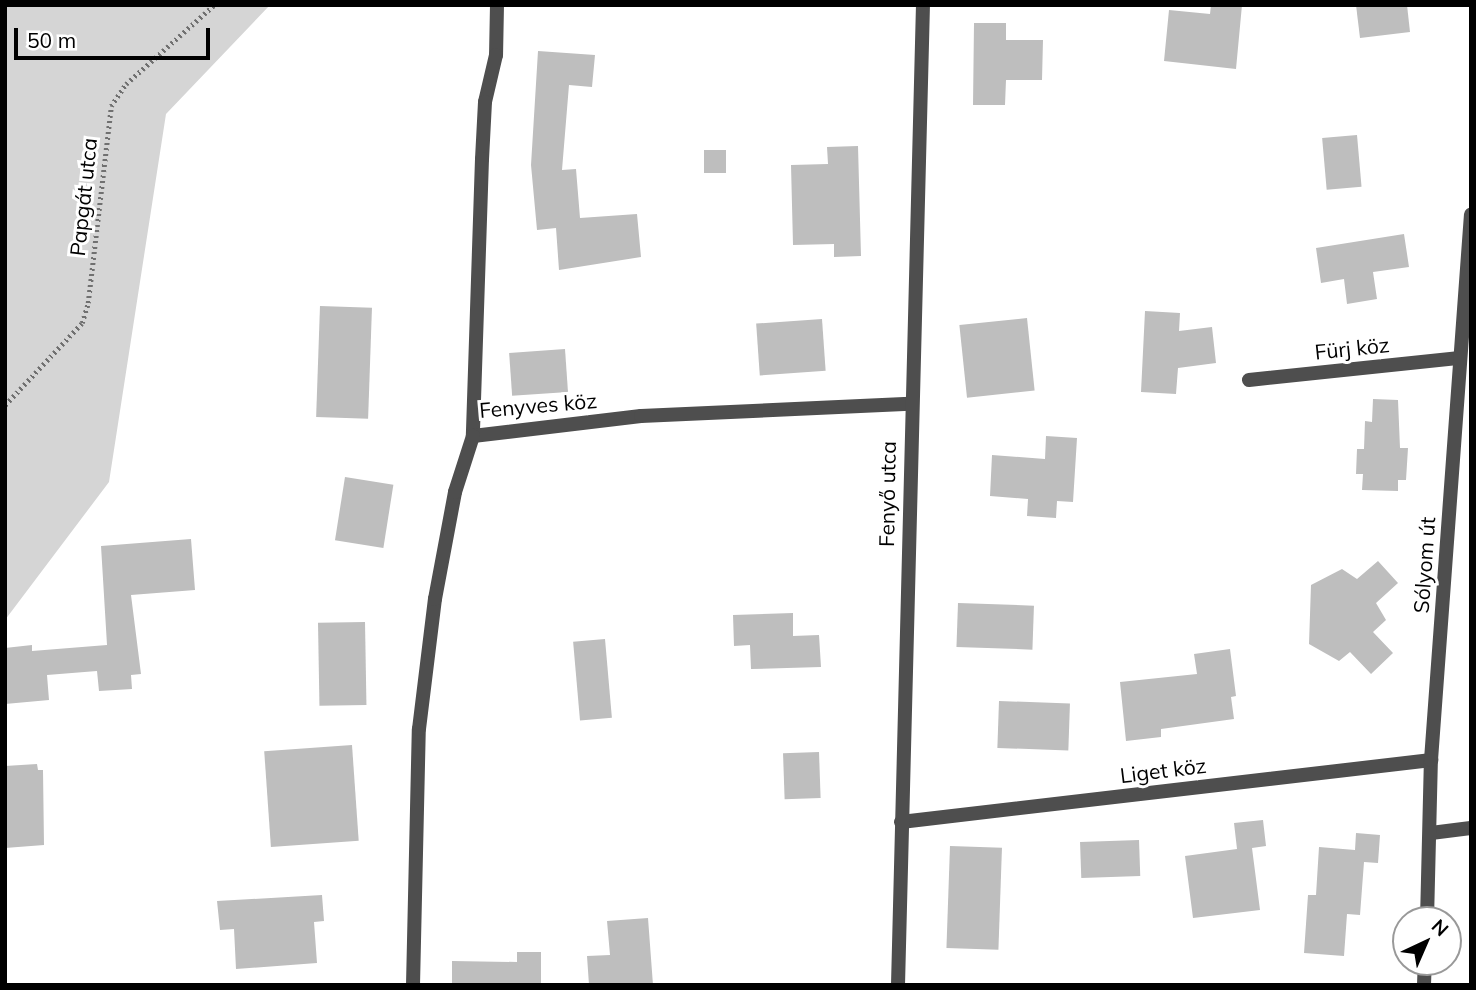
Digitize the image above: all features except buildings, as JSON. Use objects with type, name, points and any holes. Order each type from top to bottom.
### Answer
[{"type":"street","name":"Fenyves köz","points":[[497,5],[496,55],[485,102],[473,436],[641,416],[910,404]]},
{"type":"street","name":"Fenyő utca","points":[[898,985],[910,404],[923,5]]},
{"type":"street","name":"Sólyom út","points":[[1428,906],[1431,761],[1471,214]]},
{"type":"street","name":"Fürj köz","points":[[1250,380],[1460,358]]},
{"type":"street","points":[[413,985],[419,729],[438,586],[455,492],[473,436]]},
{"type":"street","name":"Liget köz","points":[[901,822],[1431,761]]},
{"type":"street","points":[[1431,833],[1471,828]]},
{"type":"path","name":"Papgát utca","points":[[5,405],[82,323],[88,303],[111,106],[126,84],[214,5]]},
{"type":"shaded area","points":[[5,5],[270,5],[166,114],[109,482],[5,620]]}]
